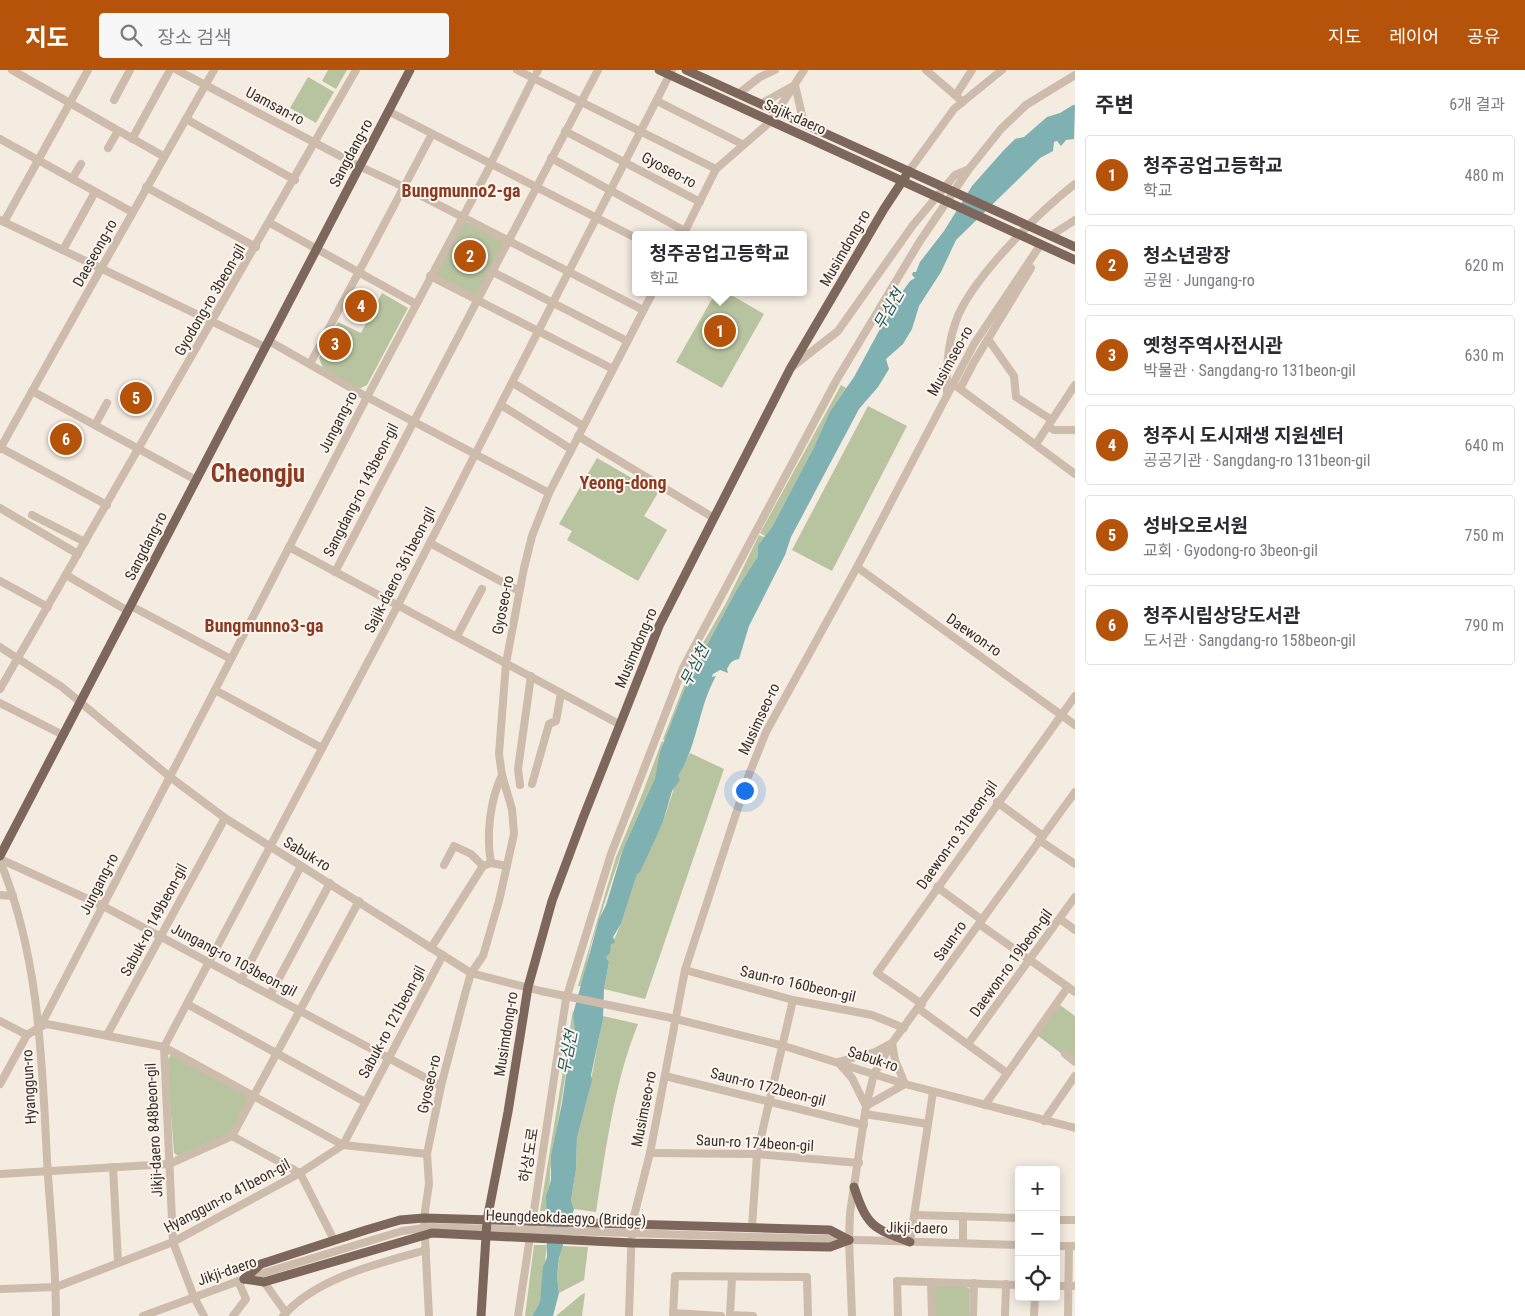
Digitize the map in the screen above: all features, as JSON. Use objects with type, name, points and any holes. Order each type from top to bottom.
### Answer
[{"type":"main road","name":"Sangdang-ro","points":[[0,858],[410,70]]},
{"type":"main road","name":"Sajik-daero","points":[[660,70],[671,72],[771,121],[1041,244]]},
{"type":"main road","name":"Sajik-daero","points":[[686,70],[1050,236]]},
{"type":"main road","name":"Musimdong-ro","points":[[481,1316],[487,1220],[508,1112],[528,987],[552,901],[619,724],[659,626],[790,369],[909,171]]},
{"type":"main road","points":[[1050,236],[1075,247]]},
{"type":"main road","points":[[1041,244],[1075,260]]},
{"type":"main road","points":[[854,1187],[863,1211],[872,1225],[878,1230],[910,1242]]},
{"type":"main road","points":[[241,1280],[261,1264],[400,1220],[424,1218],[503,1222],[830,1230],[849,1240]]},
{"type":"main road","points":[[241,1280],[264,1282],[425,1235],[632,1243],[830,1247],[849,1240]]},
{"type":"street","points":[[12,70],[163,156]]},
{"type":"street","points":[[2,221],[39,161],[88,70]]},
{"type":"street","points":[[114,100],[130,70]]},
{"type":"street","points":[[132,139],[170,70]]},
{"type":"street","name":"Uamsan-ro","points":[[177,70],[360,166],[644,310]]},
{"type":"street","name":"Daeseong-ro","points":[[0,448],[3,438],[103,268],[163,156],[214,70]]},
{"type":"street","name":"Gyodong-ro 3beon-gil","points":[[0,690],[270,224],[356,70]]},
{"type":"street","points":[[517,70],[535,76],[641,134]]},
{"type":"street","points":[[581,102],[598,70]]},
{"type":"street","name":"Sajik-daero","points":[[738,94],[760,77],[775,70]]},
{"type":"street","name":"Gyoseo-ro","points":[[685,231],[716,169],[742,144],[771,121],[804,70]]},
{"type":"street","points":[[926,70],[963,102]]},
{"type":"street","points":[[956,95],[972,70]]},
{"type":"street","name":"Musimdong-ro","points":[[909,171],[954,109],[1002,70]]},
{"type":"street","name":"Sajik-daero 361beon-gil","points":[[164,1048],[398,605],[612,191],[671,72]]},
{"type":"street","points":[[790,369],[838,331],[913,225],[956,175],[969,169],[1001,129],[1026,105],[1075,75]]},
{"type":"street","points":[[493,159],[535,76]]},
{"type":"street","points":[[761,104],[795,85],[804,124]]},
{"type":"street","points":[[658,101],[742,144]]},
{"type":"street","name":"Sangdang-ro 143beon-gil","points":[[335,572],[412,421],[581,102]]},
{"type":"street","points":[[388,112],[632,236]]},
{"type":"street","points":[[186,119],[295,180]]},
{"type":"street","points":[[108,148],[118,131]]},
{"type":"street","points":[[565,131],[626,163]]},
{"type":"street","points":[[310,364],[432,134]]},
{"type":"street","name":"Gyoseo-ro","points":[[641,134],[716,169]]},
{"type":"street","points":[[0,139],[132,212]]},
{"type":"street","points":[[551,158],[612,191]]},
{"type":"street","name":"Gyoseo-ro","points":[[626,163],[700,202]]},
{"type":"street","points":[[72,179],[81,164]]},
{"type":"street","name":"Jungang-ro","points":[[40,1027],[430,276],[489,168]]},
{"type":"street","name":"하상도로","points":[[518,1316],[566,998],[611,854],[684,668],[836,381],[920,241],[969,169]]},
{"type":"street","points":[[947,395],[946,359],[956,320],[974,289],[1006,249],[1056,199],[1075,184]]},
{"type":"street","points":[[146,187],[256,247]]},
{"type":"street","name":"Gyoseo-ro","points":[[612,191],[681,231]]},
{"type":"street","points":[[63,250],[95,192]]},
{"type":"street","points":[[1050,236],[1075,220]]},
{"type":"street","name":"Sangdang-ro 143beon-gil","points":[[2,221],[213,321],[310,364],[367,397],[550,493]]},
{"type":"street","points":[[270,224],[416,304]]},
{"type":"street","points":[[960,389],[1032,266],[1041,244]]},
{"type":"street","name":"Musimseo-ro","points":[[629,1316],[632,1243],[628,1225],[650,1153],[685,970],[748,777],[766,732],[858,567],[974,344],[1041,244]]},
{"type":"street","points":[[492,271],[627,341]]},
{"type":"street","points":[[430,276],[613,369]]},
{"type":"street","name":"Gyoseo-ro","points":[[429,1316],[424,1218],[429,1184],[427,1154],[441,1086],[471,973],[483,956],[514,834],[512,809],[502,775],[500,747],[506,663],[519,591],[532,536],[550,493],[651,296]]},
{"type":"street","name":"Musimseo-ro","points":[[988,339],[1014,376],[1016,397],[1050,423]]},
{"type":"street","points":[[513,383],[583,426]]},
{"type":"street","points":[[953,384],[1075,474]]},
{"type":"street","points":[[1036,444],[1075,385]]},
{"type":"street","points":[[32,391],[196,480]]},
{"type":"street","points":[[95,425],[108,403]]},
{"type":"street","points":[[501,404],[572,449]]},
{"type":"street","points":[[1050,423],[1054,430],[1075,430]]},
{"type":"street","points":[[578,436],[714,518]]},
{"type":"street","points":[[0,448],[107,505]]},
{"type":"street","points":[[0,508],[78,554]]},
{"type":"street","points":[[32,515],[85,542]]},
{"type":"street","points":[[430,543],[519,591]]},
{"type":"street","points":[[289,548],[619,724]]},
{"type":"street","name":"Daewon-ro","points":[[858,567],[935,625],[1075,725]]},
{"type":"street","points":[[66,575],[129,609],[231,659]]},
{"type":"street","points":[[0,581],[48,607]]},
{"type":"street","points":[[456,636],[482,589]]},
{"type":"street","name":"Sabuk-ro","points":[[0,647],[81,701],[170,776],[225,818],[269,847],[359,900],[471,973],[541,991],[676,1019],[784,1046],[933,1092],[1075,1128]]},
{"type":"street","points":[[520,785],[518,770],[531,676]]},
{"type":"street","points":[[215,690],[322,748]]},
{"type":"street","points":[[532,784],[549,724],[556,721],[561,693]]},
{"type":"street","name":"Daewon-ro 31beon-gil","points":[[920,1006],[877,973],[997,802],[1075,696]]},
{"type":"street","points":[[0,703],[63,735]]},
{"type":"street","name":"Gyoseo-ro","points":[[491,862],[491,816],[494,791],[502,775]]},
{"type":"street","name":"Saun-ro","points":[[852,1316],[849,1220],[860,1163],[866,1110],[874,1074],[892,1043],[1075,792]]},
{"type":"street","points":[[997,802],[1075,864]]},
{"type":"street","name":"Sabuk-ro 149beon-gil","points":[[107,1035],[225,818]]},
{"type":"street","points":[[444,865],[454,846],[470,854],[483,866]]},
{"type":"street","name":"Hyanggun-ro","points":[[0,858],[13,896],[26,949],[40,1027],[57,1315]]},
{"type":"street","name":"Jungang-ro 103beon-gil","points":[[0,858],[103,906],[441,1086]]},
{"type":"street","points":[[431,948],[483,866],[491,862],[507,866]]},
{"type":"street","points":[[241,980],[301,866]]},
{"type":"street","points":[[270,995],[330,883]]},
{"type":"street","points":[[937,887],[980,922],[1072,990],[1007,1073],[985,1105]]},
{"type":"street","points":[[0,895],[13,896]]},
{"type":"street","name":"Daewon-ro 19beon-gil","points":[[968,1044],[1075,897]]},
{"type":"street","points":[[0,1174],[170,1164],[232,1136],[359,900]]},
{"type":"street","points":[[1060,918],[1075,930]]},
{"type":"street","name":"Sabuk-ro 121beon-gil","points":[[343,1145],[443,955]]},
{"type":"street","name":"Saun-ro 160beon-gil","points":[[685,970],[793,1000],[872,1015],[904,1028]]},
{"type":"street","points":[[752,1227],[758,1154],[793,1000]]},
{"type":"street","name":"Sabuk-ro 121beon-gil","points":[[187,1004],[365,1102]]},
{"type":"street","points":[[920,1006],[1007,1073]]},
{"type":"street","points":[[0,1020],[27,1035]]},
{"type":"street","points":[[0,1084],[27,1035],[48,1024],[164,1048],[343,1145],[427,1154]]},
{"type":"street","points":[[892,1043],[895,1060],[905,1084],[866,1110],[852,1078],[838,1062],[875,1052],[892,1043]]},
{"type":"street","name":"Jikji-daero 848beon-gil","points":[[164,1048],[173,1242],[194,1297],[204,1316]]},
{"type":"street","points":[[1065,1054],[1075,1062]]},
{"type":"street","name":"Saun-ro 172beon-gil","points":[[665,1076],[864,1125]]},
{"type":"street","points":[[1044,1121],[1075,1076]]},
{"type":"street","points":[[910,1242],[933,1092]]},
{"type":"street","points":[[866,1110],[928,1124]]},
{"type":"street","points":[[232,1136],[300,1173],[334,1240]]},
{"type":"street","name":"Hyanggun-ro 41beon-gil","points":[[0,1289],[56,1286],[173,1242],[300,1173],[343,1145]]},
{"type":"street","name":"Saun-ro 174beon-gil","points":[[650,1153],[758,1154],[860,1163]]},
{"type":"street","points":[[113,1167],[118,1262]]},
{"type":"street","points":[[914,1215],[1015,1218]]},
{"type":"street","points":[[963,1216],[963,1243]]},
{"type":"street","points":[[1060,1220],[1075,1220]]},
{"type":"street","name":"Heungdeokdaegyo (Bridge)","points":[[321,1255],[402,1231],[432,1227],[814,1240]]},
{"type":"street","name":"Jikji-daero","points":[[814,1240],[1015,1245]]},
{"type":"street","points":[[1068,1316],[1072,1286],[1072,1246]]},
{"type":"street","points":[[264,1282],[285,1314],[306,1296],[351,1273],[426,1250]]},
{"type":"street","name":"Jikji-daero","points":[[143,1316],[241,1280],[321,1255]]},
{"type":"street","points":[[721,1316],[673,1315],[675,1276],[807,1278],[808,1316]]},
{"type":"street","points":[[732,1278],[730,1315],[753,1316]]},
{"type":"street","points":[[233,1316],[246,1299],[241,1280]]},
{"type":"street","points":[[898,1316],[897,1281],[1015,1285]]},
{"type":"street","points":[[931,1282],[932,1316]]},
{"type":"street","points":[[973,1316],[974,1283]]},
{"type":"street","points":[[1005,1316],[1006,1284]]},
{"type":"street","points":[[513,1316],[520,1300]]},
{"type":"street","points":[[1034,1316],[1035,1301]]},
{"type":"green space","points":[[328,70],[347,70],[336,89],[322,81]]},
{"type":"green space","points":[[308,77],[334,92],[316,123],[290,108]]},
{"type":"green space","points":[[465,221],[505,241],[476,298],[437,277],[434,272],[458,225]]},
{"type":"green space","points":[[382,293],[408,308],[367,385],[359,389],[323,368],[319,358],[338,322],[361,333]]},
{"type":"green space","points":[[714,296],[733,296],[764,314],[722,388],[676,362]]},
{"type":"green space","points":[[841,385],[846,388],[830,411],[814,447],[772,527],[765,536],[760,533]]},
{"type":"green space","points":[[868,406],[907,426],[832,571],[792,550]]},
{"type":"green space","points":[[597,458],[658,493],[644,516],[667,530],[638,581],[567,540],[572,531],[559,524]]},
{"type":"green space","points":[[759,535],[764,537],[758,545],[758,556],[737,589],[688,680],[665,741],[663,739],[695,657],[726,603]]},
{"type":"green space","points":[[662,741],[664,742],[655,778],[623,849],[591,945],[582,986],[578,986],[616,857]]},
{"type":"green space","points":[[690,753],[724,769],[645,999],[604,989],[609,962],[606,957],[621,924],[637,873],[663,822],[678,776]]},
{"type":"green space","points":[[1060,1005],[1075,1016],[1075,1059],[1062,1054],[1037,1035]]},
{"type":"green space","points":[[573,1010],[575,1032],[572,1035],[550,1171],[546,1211],[540,1211]]},
{"type":"green space","points":[[603,1016],[638,1024],[617,1093],[607,1140],[596,1212],[574,1209],[571,1201],[576,1169],[577,1138],[589,1091]]},
{"type":"green space","points":[[171,1054],[249,1097],[229,1134],[178,1156],[174,1153],[167,1062]]},
{"type":"green space","points":[[534,1245],[547,1245],[540,1302],[532,1316],[525,1316]]},
{"type":"green space","points":[[561,1246],[588,1247],[584,1280],[559,1293],[557,1277]]},
{"type":"green space","points":[[937,1285],[965,1286],[970,1289],[969,1316],[933,1316],[932,1289]]},
{"type":"green space","points":[[585,1293],[582,1316],[556,1316],[581,1295]]},
{"type":"water","points":[[1075,105],[1074,139],[1066,140],[1061,146],[1057,141],[1054,142],[1053,151],[1040,158],[956,240],[941,272],[919,306],[912,329],[903,344],[886,359],[889,369],[878,387],[859,409],[791,537],[785,555],[749,626],[739,659],[730,663],[727,669],[728,673],[720,670],[713,674],[712,677],[716,676],[705,701],[690,752],[678,776],[680,780],[672,791],[663,822],[640,872],[637,874],[621,924],[613,937],[615,942],[611,945],[610,953],[606,957],[609,962],[604,989],[603,1019],[591,1075],[592,1080],[577,1138],[576,1169],[571,1201],[574,1209],[559,1258],[557,1277],[559,1293],[553,1316],[532,1316],[540,1302],[543,1267],[547,1257],[546,1197],[551,1180],[551,1156],[562,1103],[572,1034],[575,1032],[573,1014],[599,919],[606,905],[623,849],[655,778],[660,752],[688,680],[737,589],[758,556],[758,545],[772,527],[814,447],[830,411],[854,377],[893,305],[910,281],[915,278],[912,275],[913,272],[916,272],[920,262],[944,231],[972,186],[1003,151],[1015,139],[1024,137],[1047,117],[1060,113]]},
{"type":"place","name":"청소년광장","points":[[470,256]]},
{"type":"place","name":"청주시 도시재생 지원센터","points":[[361,306]]},
{"type":"place","name":"청주공업고등학교","points":[[720,331]]},
{"type":"place","name":"옛청주역사전시관","points":[[335,344]]},
{"type":"place","name":"성바오로서원","points":[[136,398]]},
{"type":"place","name":"청주시립상당도서관","points":[[66,439]]},
{"type":"district","name":"Bungmunno2-ga","points":[[461,191]]},
{"type":"district","name":"Cheongju","points":[[258,473]]},
{"type":"district","name":"Yeong-dong","points":[[623,483]]},
{"type":"district","name":"Bungmunno3-ga","points":[[264,626]]},
{"type":"water label","name":"무심천","points":[[888,309]]},
{"type":"water label","name":"무심천","points":[[694,665]]},
{"type":"water label","name":"무심천","points":[[567,1052]]}]
